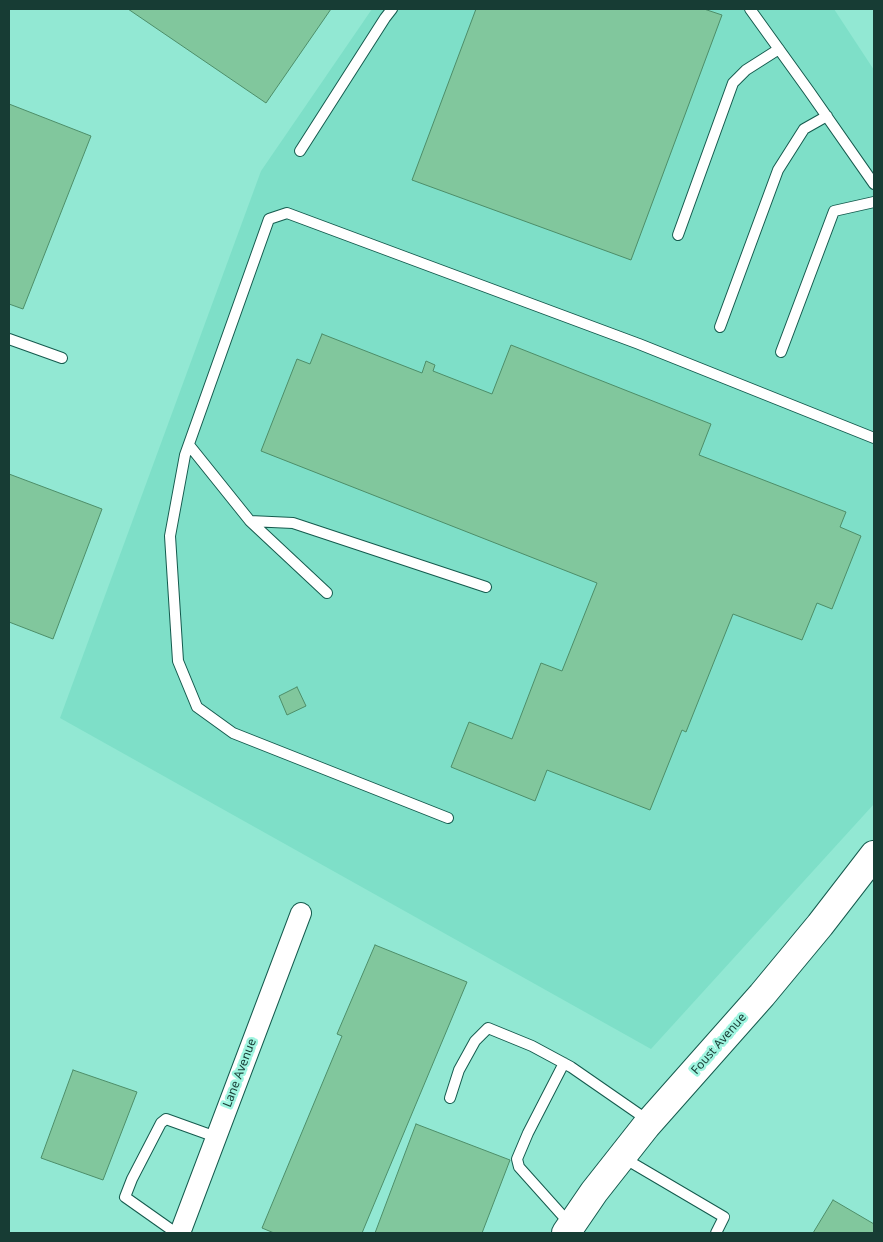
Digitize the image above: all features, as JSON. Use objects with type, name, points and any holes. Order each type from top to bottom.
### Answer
[{"type":"street","name":"Foust Avenue","points":[[569,1229],[594,1192],[650,1121],[762,995],[820,925],[874,855]]},
{"type":"street","name":"Lane Avenue","points":[[178,1233],[301,913]]},
{"type":"lane","points":[[300,151],[392,9]]},
{"type":"lane","points":[[750,9],[874,184]]},
{"type":"lane","points":[[678,235],[733,83],[746,70],[779,49]]},
{"type":"lane","points":[[720,327],[778,170],[804,129],[827,116]]},
{"type":"lane","points":[[781,352],[834,211],[874,202]]},
{"type":"lane","points":[[448,818],[233,733],[196,707],[178,662],[170,536],[185,455],[269,219],[287,213],[639,344],[874,438]]},
{"type":"lane","points":[[9,338],[62,358]]},
{"type":"lane","points":[[189,445],[250,521],[327,593]]},
{"type":"lane","points":[[250,521],[293,523],[486,586]]},
{"type":"lane","points":[[450,1098],[459,1070],[475,1041],[488,1028],[532,1046],[564,1063],[650,1121]]},
{"type":"lane","points":[[564,1063],[528,1133],[517,1159],[519,1167],[569,1229]]},
{"type":"lane","points":[[178,1233],[125,1197],[132,1179],[161,1123],[166,1119],[216,1137]]},
{"type":"lane","points":[[622,1156],[724,1217],[716,1233]]},
{"type":"shaded area","points":[[372,9],[834,9],[874,70],[874,804],[651,1049],[60,718],[261,171]]},
{"type":"building","points":[[128,9],[331,9],[266,103]]},
{"type":"building","points":[[476,9],[704,9],[722,15],[631,260],[412,180]]},
{"type":"building","points":[[9,104],[91,136],[23,309],[9,304]]},
{"type":"building","points":[[322,334],[422,373],[426,361],[435,365],[433,371],[492,394],[511,345],[711,424],[699,455],[846,512],[840,527],[861,536],[832,609],[817,603],[802,640],[733,614],[686,732],[682,730],[650,810],[547,770],[535,801],[451,767],[469,722],[512,739],[541,663],[562,671],[597,583],[261,451],[297,359],[310,364]]},
{"type":"building","points":[[9,474],[102,509],[53,639],[9,622]]},
{"type":"building","points":[[297,687],[306,706],[287,715],[279,696]]},
{"type":"building","points":[[375,945],[467,982],[362,1233],[274,1233],[262,1228],[342,1036],[337,1034]]},
{"type":"building","points":[[73,1070],[137,1092],[103,1180],[41,1158]]},
{"type":"building","points":[[416,1124],[510,1160],[482,1233],[375,1233]]},
{"type":"building","points":[[833,1200],[874,1224],[874,1233],[813,1233]]}]
